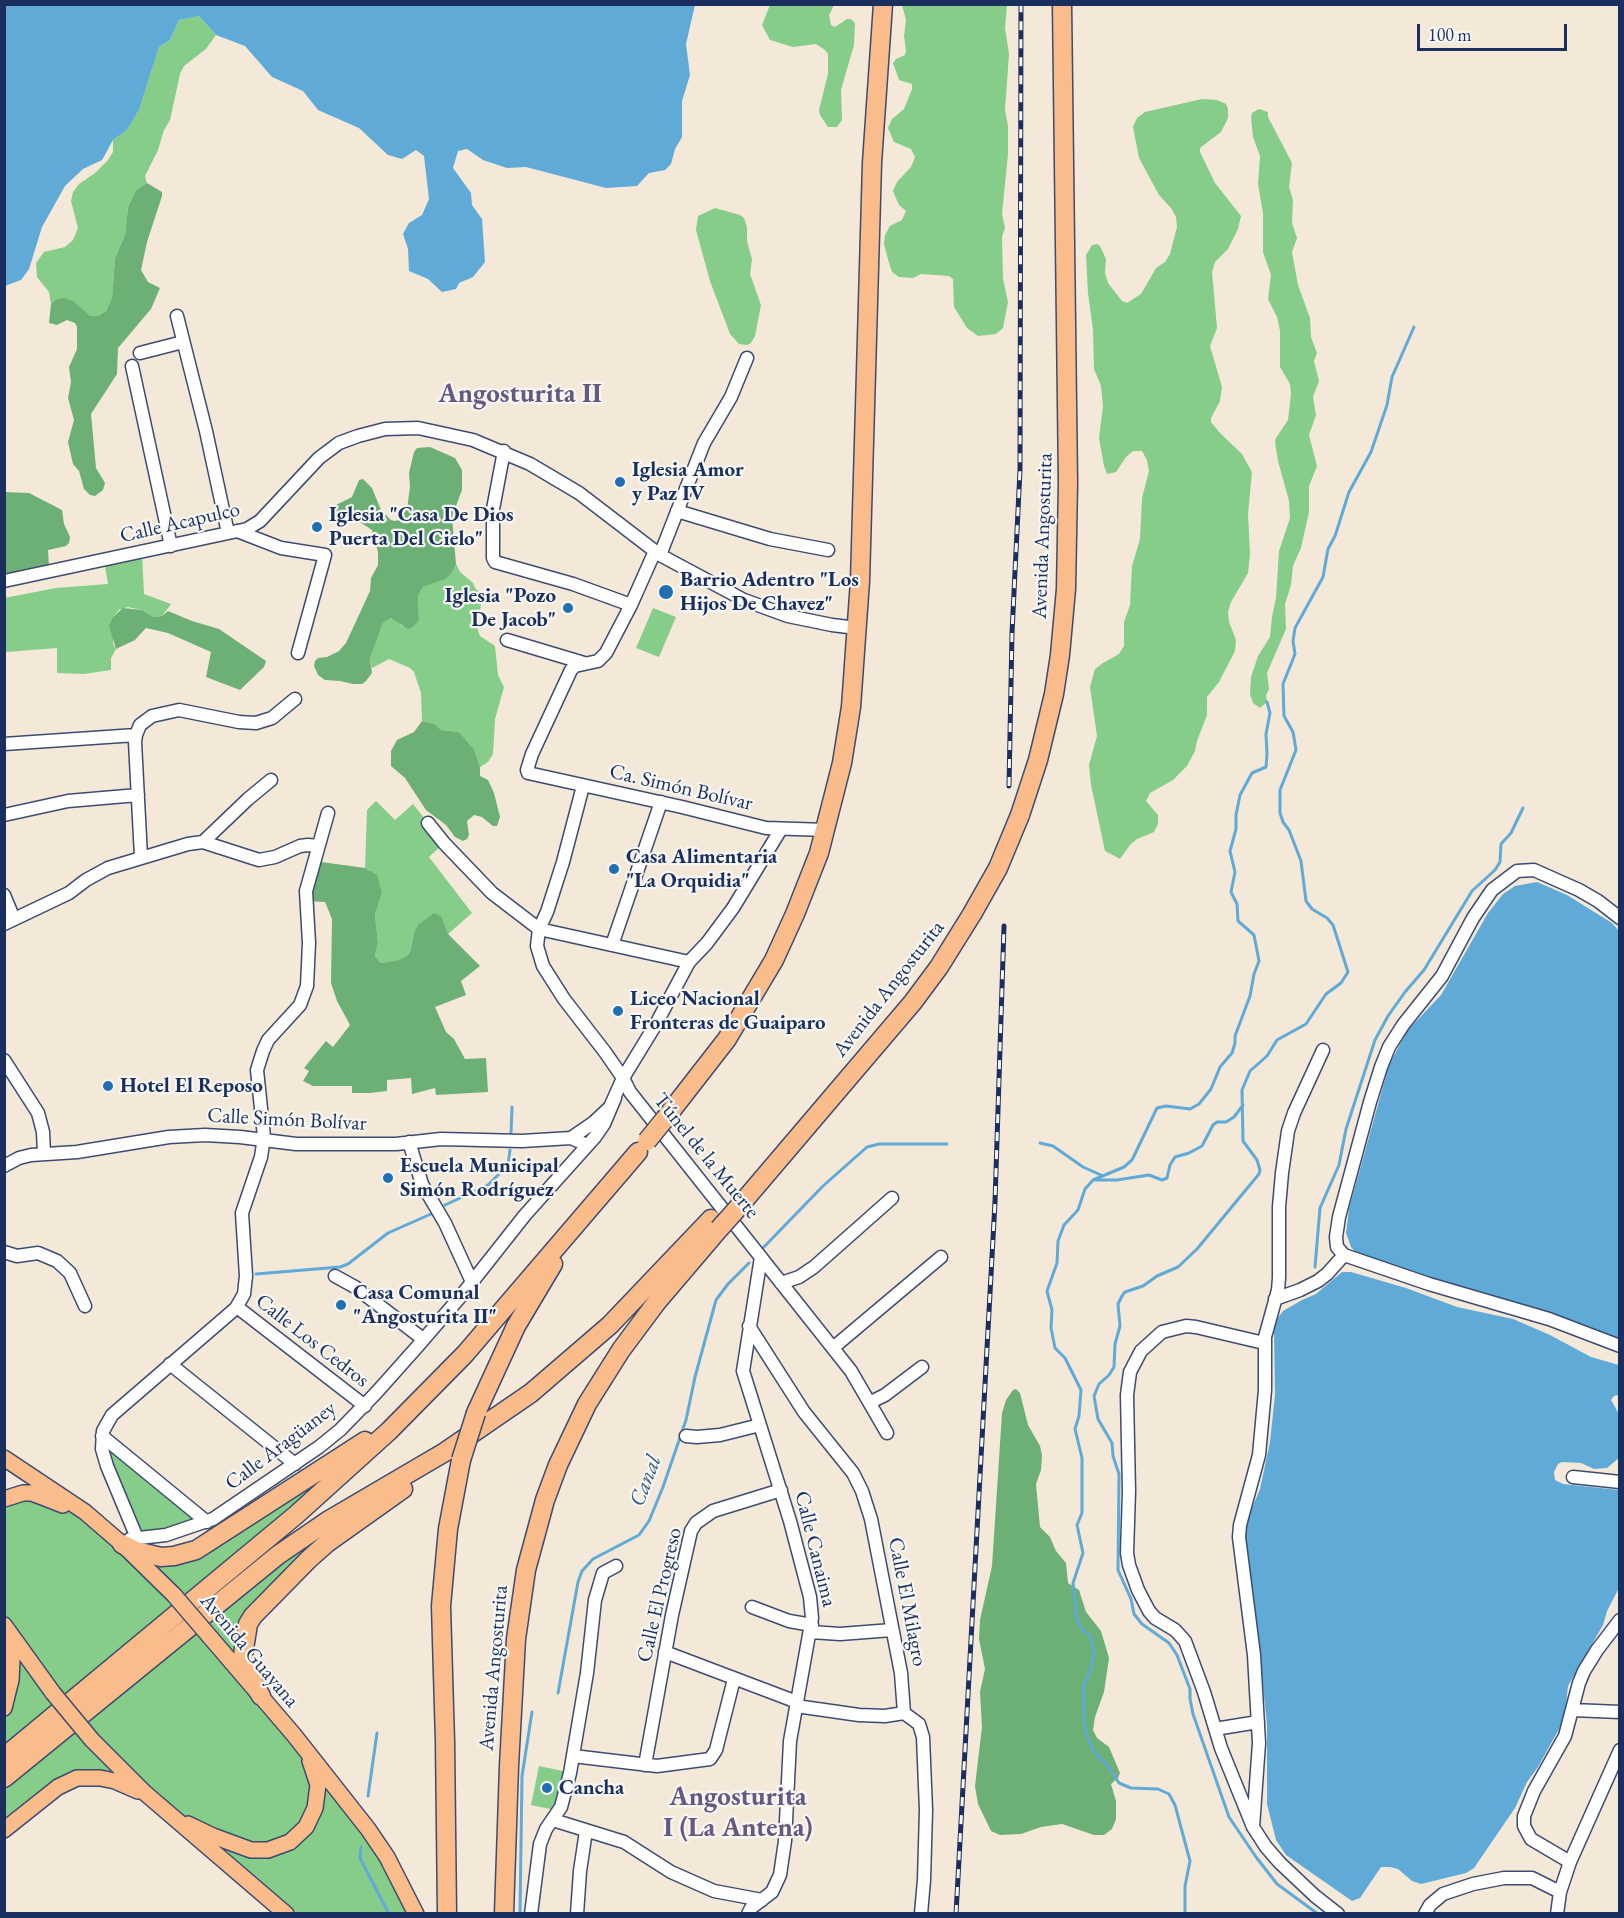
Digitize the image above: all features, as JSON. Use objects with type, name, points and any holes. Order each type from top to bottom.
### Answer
[{"type":"highway","name":"Avenida Angosturita","points":[[447,1913],[441,1606],[448,1529],[461,1460],[504,1349],[537,1287],[571,1237],[727,1039],[763,982],[806,887],[826,830],[846,740],[857,628],[864,498],[871,184],[883,4]]},
{"type":"highway","name":"Avenida Angosturita","points":[[504,1914],[516,1639],[526,1570],[545,1500],[558,1465],[587,1404],[621,1350],[715,1224],[839,1089],[913,1002],[939,967],[998,868],[1020,815],[1047,729],[1061,645],[1066,589],[1068,459],[1062,4]]},
{"type":"highway","points":[[4,1757],[288,1522],[416,1405],[465,1354],[642,1147]]},
{"type":"highway","points":[[4,1778],[278,1555],[478,1421],[531,1393],[594,1340],[715,1224]]},
{"type":"highway","points":[[124,1540],[136,1551],[161,1557],[196,1550],[331,1464],[416,1405]]},
{"type":"highway","points":[[261,1696],[246,1669],[243,1655],[248,1624],[259,1608],[327,1543],[422,1476],[478,1421]]},
{"type":"main road","name":"Avenida Guayana","points":[[4,1458],[124,1540],[174,1595],[261,1696],[351,1807],[387,1857],[417,1914]]},
{"type":"main road","points":[[4,1499],[23,1493],[40,1495],[72,1510],[124,1540]]},
{"type":"main road","points":[[6,1628],[53,1693],[92,1740],[162,1809],[286,1914]]},
{"type":"main road","points":[[4,1708],[11,1680],[12,1660],[6,1628]]},
{"type":"main road","points":[[162,1809],[192,1826],[241,1848],[260,1851],[278,1848],[290,1842],[306,1827],[315,1808],[318,1785],[306,1750]]},
{"type":"main road","points":[[4,1830],[58,1787],[77,1778],[100,1778],[115,1781],[145,1793]]},
{"type":"street","points":[[177,316],[233,532],[281,548],[325,555],[298,653]]},
{"type":"street","points":[[140,353],[183,342]]},
{"type":"street","points":[[507,640],[584,663],[598,661],[606,653],[657,553],[677,511],[704,443],[731,397],[747,358]]},
{"type":"street","points":[[132,366],[171,546]]},
{"type":"street","name":"Calle Acapulco","points":[[4,581],[171,546],[253,526],[319,458],[339,443],[358,435],[385,429],[418,428],[461,436],[504,451],[545,472],[579,493],[657,553],[726,592],[773,612],[857,628]]},
{"type":"street","points":[[504,451],[493,509],[492,558],[495,562],[573,584],[631,605]]},
{"type":"street","points":[[677,511],[770,539],[828,550]]},
{"type":"street","name":"Ca. Simón Bolívar","points":[[584,663],[571,670],[532,754],[528,773],[766,828],[826,830]]},
{"type":"street","points":[[141,858],[136,735],[145,720],[162,713],[179,710],[239,722],[256,723],[272,718],[295,699]]},
{"type":"street","points":[[4,744],[136,735]]},
{"type":"street","points":[[203,842],[271,780]]},
{"type":"street","points":[[539,929],[563,862],[583,786]]},
{"type":"street","points":[[4,815],[77,800],[138,795]]},
{"type":"street","points":[[612,945],[661,802]]},
{"type":"street","points":[[124,1540],[102,1449],[102,1436],[106,1423],[112,1415],[237,1306],[246,1287],[242,1213],[261,1157],[264,1141],[257,1070],[268,1040],[300,1005],[307,986],[309,943],[306,891],[328,813]]},
{"type":"street","points":[[428,823],[492,893],[539,929],[689,962]]},
{"type":"street","points":[[571,1138],[599,1118],[619,1089],[689,962],[707,943],[733,908],[781,829]]},
{"type":"street","points":[[4,895],[9,922],[69,893],[108,868],[188,844],[203,842],[259,860],[275,857],[300,846],[318,846]]},
{"type":"street","points":[[1620,918],[1579,890],[1534,870],[1526,869],[1509,875],[1488,895],[1442,976],[1403,1025],[1389,1047],[1381,1067],[1338,1217],[1337,1247],[1344,1255],[1429,1284],[1549,1319],[1620,1346]]},
{"type":"street","name":"Túnel de la Muerte","points":[[539,929],[538,953],[546,972],[619,1089],[630,1092],[760,1261],[778,1279],[834,1347],[871,1402],[887,1433]]},
{"type":"street","points":[[1253,1827],[1259,1761],[1258,1722],[1254,1655],[1239,1537],[1240,1525],[1259,1455],[1265,1390],[1264,1343],[1279,1278],[1279,1207],[1288,1131],[1323,1050]]},
{"type":"street","points":[[4,1060],[38,1113],[43,1132],[44,1154]]},
{"type":"street","name":"Calle Aragüaney","points":[[124,1540],[166,1535],[207,1522],[340,1430],[423,1339],[525,1215],[599,1131],[619,1089]]},
{"type":"street","name":"Calle Simón Bolívar","points":[[4,1166],[24,1156],[77,1152],[151,1140],[196,1136],[228,1136],[296,1144],[409,1142],[441,1139],[522,1141],[571,1138]]},
{"type":"street","points":[[571,1138],[587,1145]]},
{"type":"street","points":[[409,1142],[422,1184],[445,1223],[472,1282]]},
{"type":"street","points":[[778,1279],[799,1277],[814,1267],[892,1198]]},
{"type":"street","points":[[4,1252],[17,1256],[38,1253],[57,1261],[70,1273],[85,1306]]},
{"type":"street","points":[[1275,1299],[1318,1281],[1344,1255]]},
{"type":"street","points":[[834,1347],[941,1257]]},
{"type":"street","name":"Calle Canaima","points":[[748,1914],[751,1908],[772,1892],[777,1883],[783,1860],[790,1741],[811,1629],[810,1597],[781,1490],[743,1371],[760,1261]]},
{"type":"street","points":[[335,1276],[355,1287],[423,1339]]},
{"type":"street","name":"Calle Los Cedros","points":[[237,1306],[364,1406]]},
{"type":"street","name":"Calle El Milagro","points":[[749,1326],[804,1412],[853,1473],[862,1491],[871,1519],[901,1673],[904,1713]]},
{"type":"street","points":[[1264,1343],[1196,1327],[1173,1328],[1162,1332],[1141,1351],[1130,1372],[1128,1382],[1129,1491],[1126,1535],[1129,1565],[1149,1611],[1155,1618],[1175,1630],[1185,1641],[1241,1802],[1253,1827],[1280,1863],[1338,1914]]},
{"type":"street","points":[[170,1364],[294,1464]]},
{"type":"street","points":[[871,1402],[885,1395],[922,1367]]},
{"type":"street","points":[[686,1436],[720,1435],[760,1425]]},
{"type":"street","points":[[102,1436],[207,1522]]},
{"type":"street","points":[[1573,1477],[1620,1482]]},
{"type":"street","name":"Calle El Progreso","points":[[645,1765],[687,1543],[696,1523],[713,1511],[781,1490]]},
{"type":"street","points":[[531,1914],[540,1845],[546,1829],[565,1798],[587,1673],[595,1600],[603,1573],[616,1566]]},
{"type":"street","points":[[752,1607],[811,1629],[840,1634],[892,1630]]},
{"type":"street","points":[[1570,1862],[1531,1839],[1524,1826],[1528,1804],[1560,1749],[1579,1683],[1587,1665],[1620,1620]]},
{"type":"street","points":[[665,1652],[796,1704],[859,1715],[885,1716],[904,1713],[919,1724],[924,1737],[926,1810],[921,1914]]},
{"type":"street","points":[[573,1756],[645,1765],[710,1759],[718,1744],[734,1679]]},
{"type":"street","points":[[1572,1710],[1620,1712]]},
{"type":"street","points":[[1215,1728],[1258,1722]]},
{"type":"street","points":[[1557,1914],[1560,1892],[1570,1862],[1620,1750]]},
{"type":"street","points":[[553,1820],[624,1842],[671,1872],[702,1887],[725,1895],[762,1900]]},
{"type":"street","points":[[577,1914],[586,1831]]},
{"type":"street","points":[[1425,1914],[1430,1905],[1443,1894],[1473,1884],[1504,1878],[1532,1878],[1560,1892]]},
{"type":"green space","points":[[770,5],[834,5],[829,15],[831,25],[835,27],[847,19],[855,23],[854,45],[841,90],[842,120],[837,127],[828,127],[819,110],[828,74],[828,54],[816,44],[793,47],[770,40],[762,25]]},
{"type":"green space","points":[[902,5],[1007,5],[1005,28],[1009,54],[1005,110],[1008,126],[1008,154],[1002,214],[1005,228],[1002,237],[1003,279],[1008,302],[1003,328],[996,334],[978,336],[967,328],[954,307],[953,279],[949,276],[921,274],[913,278],[899,277],[892,272],[889,263],[884,244],[885,235],[890,226],[902,220],[906,211],[899,205],[893,191],[897,182],[911,167],[915,157],[911,149],[894,142],[888,128],[892,119],[904,109],[912,89],[912,84],[899,80],[893,63],[905,55],[906,51],[904,36],[906,20]]},
{"type":"green space","points":[[199,16],[216,35],[206,49],[184,66],[180,74],[170,120],[145,176],[147,183],[136,190],[128,207],[125,235],[115,258],[112,298],[106,311],[98,316],[89,316],[76,304],[55,300],[51,304],[49,292],[37,277],[36,263],[44,252],[65,247],[73,240],[78,228],[71,201],[73,192],[79,184],[108,160],[113,152],[113,140],[127,130],[139,110],[159,47],[170,40],[179,20]]},
{"type":"green space","points":[[1202,99],[1217,100],[1226,104],[1228,109],[1228,118],[1221,132],[1200,148],[1200,152],[1215,183],[1241,216],[1238,229],[1228,249],[1215,262],[1212,272],[1217,328],[1210,346],[1222,387],[1220,401],[1211,422],[1242,454],[1252,472],[1248,514],[1250,554],[1248,573],[1231,602],[1228,612],[1236,640],[1235,651],[1219,682],[1207,697],[1207,715],[1195,751],[1187,766],[1173,780],[1150,793],[1146,801],[1158,815],[1158,824],[1154,832],[1137,839],[1130,845],[1120,859],[1105,851],[1091,785],[1089,765],[1097,736],[1090,687],[1095,669],[1119,654],[1124,646],[1124,622],[1130,605],[1132,566],[1140,539],[1142,498],[1149,471],[1142,451],[1133,451],[1116,472],[1107,474],[1104,466],[1099,438],[1103,406],[1101,386],[1094,369],[1086,255],[1092,245],[1100,246],[1106,259],[1105,273],[1108,283],[1122,301],[1127,303],[1141,294],[1156,268],[1165,262],[1170,254],[1177,227],[1176,217],[1159,195],[1139,158],[1133,127],[1137,118],[1145,112]]},
{"type":"green space","points":[[1259,109],[1268,112],[1268,117],[1292,163],[1289,187],[1293,200],[1292,223],[1297,238],[1292,252],[1298,285],[1310,318],[1311,337],[1317,353],[1314,361],[1319,381],[1313,397],[1316,415],[1309,435],[1317,466],[1309,486],[1309,512],[1301,548],[1293,566],[1291,585],[1285,604],[1286,629],[1267,673],[1269,689],[1266,695],[1267,702],[1260,708],[1253,703],[1250,694],[1251,677],[1258,656],[1270,637],[1276,598],[1279,551],[1290,518],[1289,501],[1275,442],[1288,420],[1291,394],[1290,384],[1280,367],[1280,331],[1277,317],[1268,299],[1271,275],[1263,252],[1263,213],[1258,184],[1260,156],[1253,137],[1251,118],[1252,113]]},
{"type":"green space","points":[[147,183],[162,192],[162,196],[147,242],[141,270],[148,282],[160,288],[151,309],[118,348],[117,374],[91,414],[96,468],[105,483],[103,490],[95,496],[90,495],[84,489],[79,471],[73,464],[68,442],[74,420],[68,398],[71,382],[69,367],[77,349],[77,327],[75,323],[67,320],[57,325],[49,323],[51,304],[55,300],[64,298],[73,301],[90,316],[98,316],[106,311],[112,298],[115,258],[125,235],[128,207],[136,190]]},
{"type":"green space","points":[[715,208],[740,215],[744,218],[747,227],[747,241],[752,259],[750,274],[761,305],[755,336],[747,345],[739,344],[730,334],[710,281],[696,230],[698,216]]},
{"type":"green space","points":[[430,447],[455,458],[462,470],[462,490],[452,517],[456,564],[452,573],[445,579],[423,587],[418,596],[419,620],[413,627],[408,629],[391,618],[383,623],[370,659],[372,673],[366,681],[362,684],[353,684],[325,680],[318,675],[314,666],[315,661],[339,651],[346,643],[370,591],[371,578],[378,565],[378,552],[372,530],[349,515],[335,520],[332,513],[336,505],[352,497],[359,480],[363,479],[372,488],[381,510],[391,520],[399,520],[407,509],[409,473],[414,452],[417,448]]},
{"type":"green space","points":[[4,492],[29,493],[62,510],[64,524],[70,537],[69,543],[66,546],[48,550],[49,566],[5,575]]},
{"type":"green space","points":[[142,552],[144,594],[171,604],[162,616],[153,617],[142,610],[128,607],[119,610],[113,617],[113,644],[116,649],[111,658],[111,670],[84,674],[57,673],[57,648],[6,652],[4,598],[56,588],[108,584],[104,560]]},
{"type":"green space","points":[[456,564],[460,572],[473,583],[481,594],[477,627],[480,636],[495,646],[498,675],[504,687],[495,719],[493,754],[488,762],[480,767],[474,749],[459,732],[441,730],[435,724],[422,721],[421,693],[414,672],[410,668],[389,659],[372,668],[370,659],[383,623],[391,618],[402,626],[419,620],[418,596],[423,587],[445,578],[452,573]]},
{"type":"green space","points":[[123,608],[142,610],[153,617],[162,616],[168,611],[219,629],[266,661],[264,667],[240,690],[206,677],[211,652],[168,633],[146,628],[135,640],[116,649],[109,626],[113,617]]},
{"type":"green space","points":[[653,608],[676,617],[659,657],[636,648]]},
{"type":"green space","points":[[422,721],[435,724],[441,730],[459,732],[474,749],[480,767],[480,776],[488,780],[494,793],[500,817],[497,826],[474,815],[467,821],[469,835],[467,839],[463,841],[455,837],[446,825],[426,810],[405,778],[391,766],[391,751],[397,740],[414,732]]},
{"type":"green space","points":[[376,801],[395,820],[413,804],[444,843],[429,857],[472,913],[448,934],[442,917],[414,933],[407,956],[400,960],[381,963],[375,956],[378,942],[375,915],[382,893],[369,870],[365,868],[367,810]]},
{"type":"green space","points":[[314,861],[365,868],[377,875],[382,893],[375,915],[378,942],[375,956],[381,963],[407,956],[418,925],[434,913],[442,917],[448,934],[480,966],[461,981],[466,995],[435,1007],[446,1032],[454,1039],[465,1059],[486,1058],[488,1092],[436,1095],[435,1088],[412,1094],[411,1078],[387,1080],[387,1091],[370,1093],[352,1093],[352,1086],[313,1086],[303,1081],[309,1071],[304,1068],[326,1041],[333,1047],[350,1025],[337,1001],[331,983],[332,919],[325,902],[306,901]]},
{"type":"green space","points":[[1016,1389],[1020,1393],[1028,1425],[1040,1446],[1042,1455],[1041,1470],[1036,1484],[1040,1527],[1050,1537],[1056,1551],[1066,1563],[1068,1583],[1079,1590],[1086,1612],[1101,1631],[1109,1658],[1104,1692],[1093,1730],[1097,1738],[1109,1747],[1120,1773],[1111,1784],[1116,1801],[1116,1819],[1112,1829],[1104,1835],[1094,1835],[1062,1824],[1041,1827],[1021,1834],[1000,1835],[991,1831],[978,1804],[975,1786],[982,1727],[980,1692],[985,1669],[979,1639],[980,1620],[992,1566],[1002,1413],[1006,1400]]},
{"type":"green space","points":[[416,1405],[5,1757],[5,1499],[41,1495],[161,1557],[228,1532]]},
{"type":"green space","points":[[102,1439],[207,1522],[137,1538]]},
{"type":"green space","points":[[421,1476],[327,1543],[251,1631],[252,1676],[328,1777],[416,1913],[286,1913],[145,1793],[77,1778],[5,1830],[5,1778],[251,1575]]},
{"type":"green space","name":"Cancha","points":[[539,1766],[563,1771],[555,1810],[531,1805]]},
{"type":"water","points":[[4,5],[695,5],[686,44],[690,75],[682,101],[682,137],[675,149],[671,164],[665,170],[649,173],[637,186],[606,188],[526,167],[507,168],[483,160],[467,149],[458,151],[453,168],[471,193],[472,205],[482,219],[485,262],[473,277],[459,283],[456,289],[442,292],[428,279],[409,271],[408,249],[403,234],[409,223],[422,215],[429,199],[424,156],[416,150],[402,159],[388,155],[359,128],[318,110],[303,91],[272,77],[245,46],[216,35],[199,16],[179,20],[170,40],[159,47],[139,110],[127,130],[113,140],[102,160],[83,169],[65,186],[42,227],[29,269],[21,280],[5,286]]},
{"type":"water","points":[[1537,882],[1567,895],[1612,923],[1620,932],[1619,1339],[1587,1326],[1427,1278],[1357,1254],[1351,1247],[1346,1233],[1349,1209],[1389,1065],[1407,1031],[1441,995],[1488,913],[1503,894],[1515,886]]},
{"type":"water","points":[[1342,1272],[1351,1272],[1406,1288],[1457,1307],[1513,1319],[1550,1335],[1591,1357],[1619,1365],[1619,1395],[1614,1396],[1611,1400],[1619,1414],[1619,1458],[1607,1468],[1594,1469],[1581,1463],[1562,1462],[1558,1464],[1554,1472],[1555,1480],[1563,1484],[1619,1490],[1619,1588],[1607,1611],[1603,1625],[1568,1686],[1565,1714],[1559,1729],[1527,1782],[1515,1808],[1474,1868],[1466,1873],[1421,1884],[1412,1881],[1398,1869],[1381,1867],[1360,1898],[1352,1901],[1286,1855],[1276,1840],[1267,1804],[1267,1725],[1260,1657],[1251,1603],[1245,1533],[1247,1520],[1260,1489],[1270,1442],[1275,1395],[1274,1328],[1277,1319],[1283,1311],[1316,1294]]},
{"type":"waterway","points":[[1318,1914],[1277,1884],[1229,1817],[1193,1714],[1190,1689],[1177,1655],[1169,1643],[1142,1624],[1134,1614],[1131,1599],[1118,1570],[1119,1474],[1113,1456],[1112,1443],[1098,1419],[1094,1396],[1099,1384],[1114,1367],[1115,1344],[1120,1326],[1118,1304],[1122,1296],[1125,1292],[1143,1286],[1157,1276],[1178,1267],[1197,1249],[1259,1174],[1257,1160],[1243,1141],[1242,1090],[1250,1071],[1267,1056],[1277,1040],[1306,1024],[1326,994],[1341,983],[1348,972],[1333,925],[1327,918],[1312,909],[1306,901],[1301,861],[1280,813],[1280,790],[1296,750],[1293,732],[1284,716],[1283,684],[1295,654],[1293,641],[1295,628],[1323,577],[1328,549],[1335,536],[1349,492],[1371,452],[1387,405],[1392,377],[1414,327]]},
{"type":"waterway","points":[[1185,1914],[1185,1886],[1190,1861],[1175,1805],[1169,1794],[1158,1789],[1131,1788],[1119,1783],[1108,1766],[1094,1752],[1087,1736],[1083,1687],[1091,1669],[1094,1653],[1091,1637],[1081,1628],[1077,1620],[1073,1583],[1083,1553],[1077,1525],[1082,1513],[1082,1458],[1075,1429],[1079,1416],[1081,1390],[1065,1358],[1055,1348],[1051,1328],[1052,1310],[1047,1291],[1057,1263],[1058,1241],[1064,1225],[1078,1210],[1085,1189],[1093,1180],[1124,1167],[1132,1160],[1157,1108],[1166,1106],[1190,1109],[1199,1104],[1211,1089],[1220,1067],[1232,1053],[1235,1036],[1250,996],[1259,961],[1254,935],[1238,921],[1237,904],[1231,892],[1235,872],[1230,851],[1236,829],[1240,795],[1252,773],[1266,767],[1266,734],[1270,713],[1267,702]]},
{"type":"waterway","points":[[1315,1267],[1320,1208],[1339,1165],[1346,1129],[1375,1040],[1388,1016],[1424,970],[1472,891],[1495,870],[1500,862],[1501,844],[1511,833],[1523,808]]},
{"type":"waterway","points":[[1095,1180],[1117,1180],[1149,1175],[1162,1180],[1167,1178],[1170,1165],[1175,1157],[1202,1146],[1213,1125],[1217,1122],[1226,1122],[1234,1117],[1243,1105]]},
{"type":"waterway","points":[[511,1134],[512,1107]]},
{"type":"waterway","points":[[1040,1143],[1053,1146],[1083,1167],[1101,1175]]},
{"type":"waterway","points":[[761,1250],[823,1186],[867,1147],[879,1144],[947,1144]]},
{"type":"waterway","points":[[445,1205],[488,1185],[508,1165],[510,1150]]},
{"type":"waterway","points":[[256,1274],[340,1267],[348,1264],[388,1233],[431,1214]]},
{"type":"waterway","name":"Canal","points":[[558,1693],[578,1582],[582,1571],[593,1559],[639,1535],[649,1521],[686,1420],[716,1300],[749,1263]]},
{"type":"waterway","points":[[520,1914],[522,1776],[532,1712]]},
{"type":"waterway","points":[[368,1796],[377,1733]]},
{"type":"waterway","points":[[361,1847],[360,1858],[389,1914]]},
{"type":"railway","points":[[1009,786],[1012,633],[1020,470],[1021,4]]},
{"type":"railway","points":[[956,1914],[995,1202],[1004,926]]},
{"type":"place","name":"Iglesia Amor y Paz IV","points":[[620,482]]},
{"type":"place","name":"Iglesia \"Casa De Dios Puerta Del Cielo\"","points":[[317,527]]},
{"type":"place","name":"Barrio Adentro \"Los Hijos De Chavez\"","points":[[666,592]]},
{"type":"place","name":"Iglesia \"Pozo De Jacob\"","points":[[568,608]]},
{"type":"place","name":"Casa Alimentaria \"La Orquidia\"","points":[[614,869]]},
{"type":"place","name":"Liceo Nacional Fronteras de Guaiparo","points":[[618,1011]]},
{"type":"place","name":"Hotel El Reposo","points":[[108,1086]]},
{"type":"place","name":"Escuela Municipal Simón Rodríguez","points":[[388,1178]]},
{"type":"place","name":"Casa Comunal \"Angosturita II\"","points":[[341,1305]]},
{"type":"place","name":"Cancha","points":[[547,1788]]},
{"type":"district","name":"Angosturita II","points":[[520,395]]},
{"type":"district","name":"Angosturita I (La Antena)","points":[[738,1814]]}]
